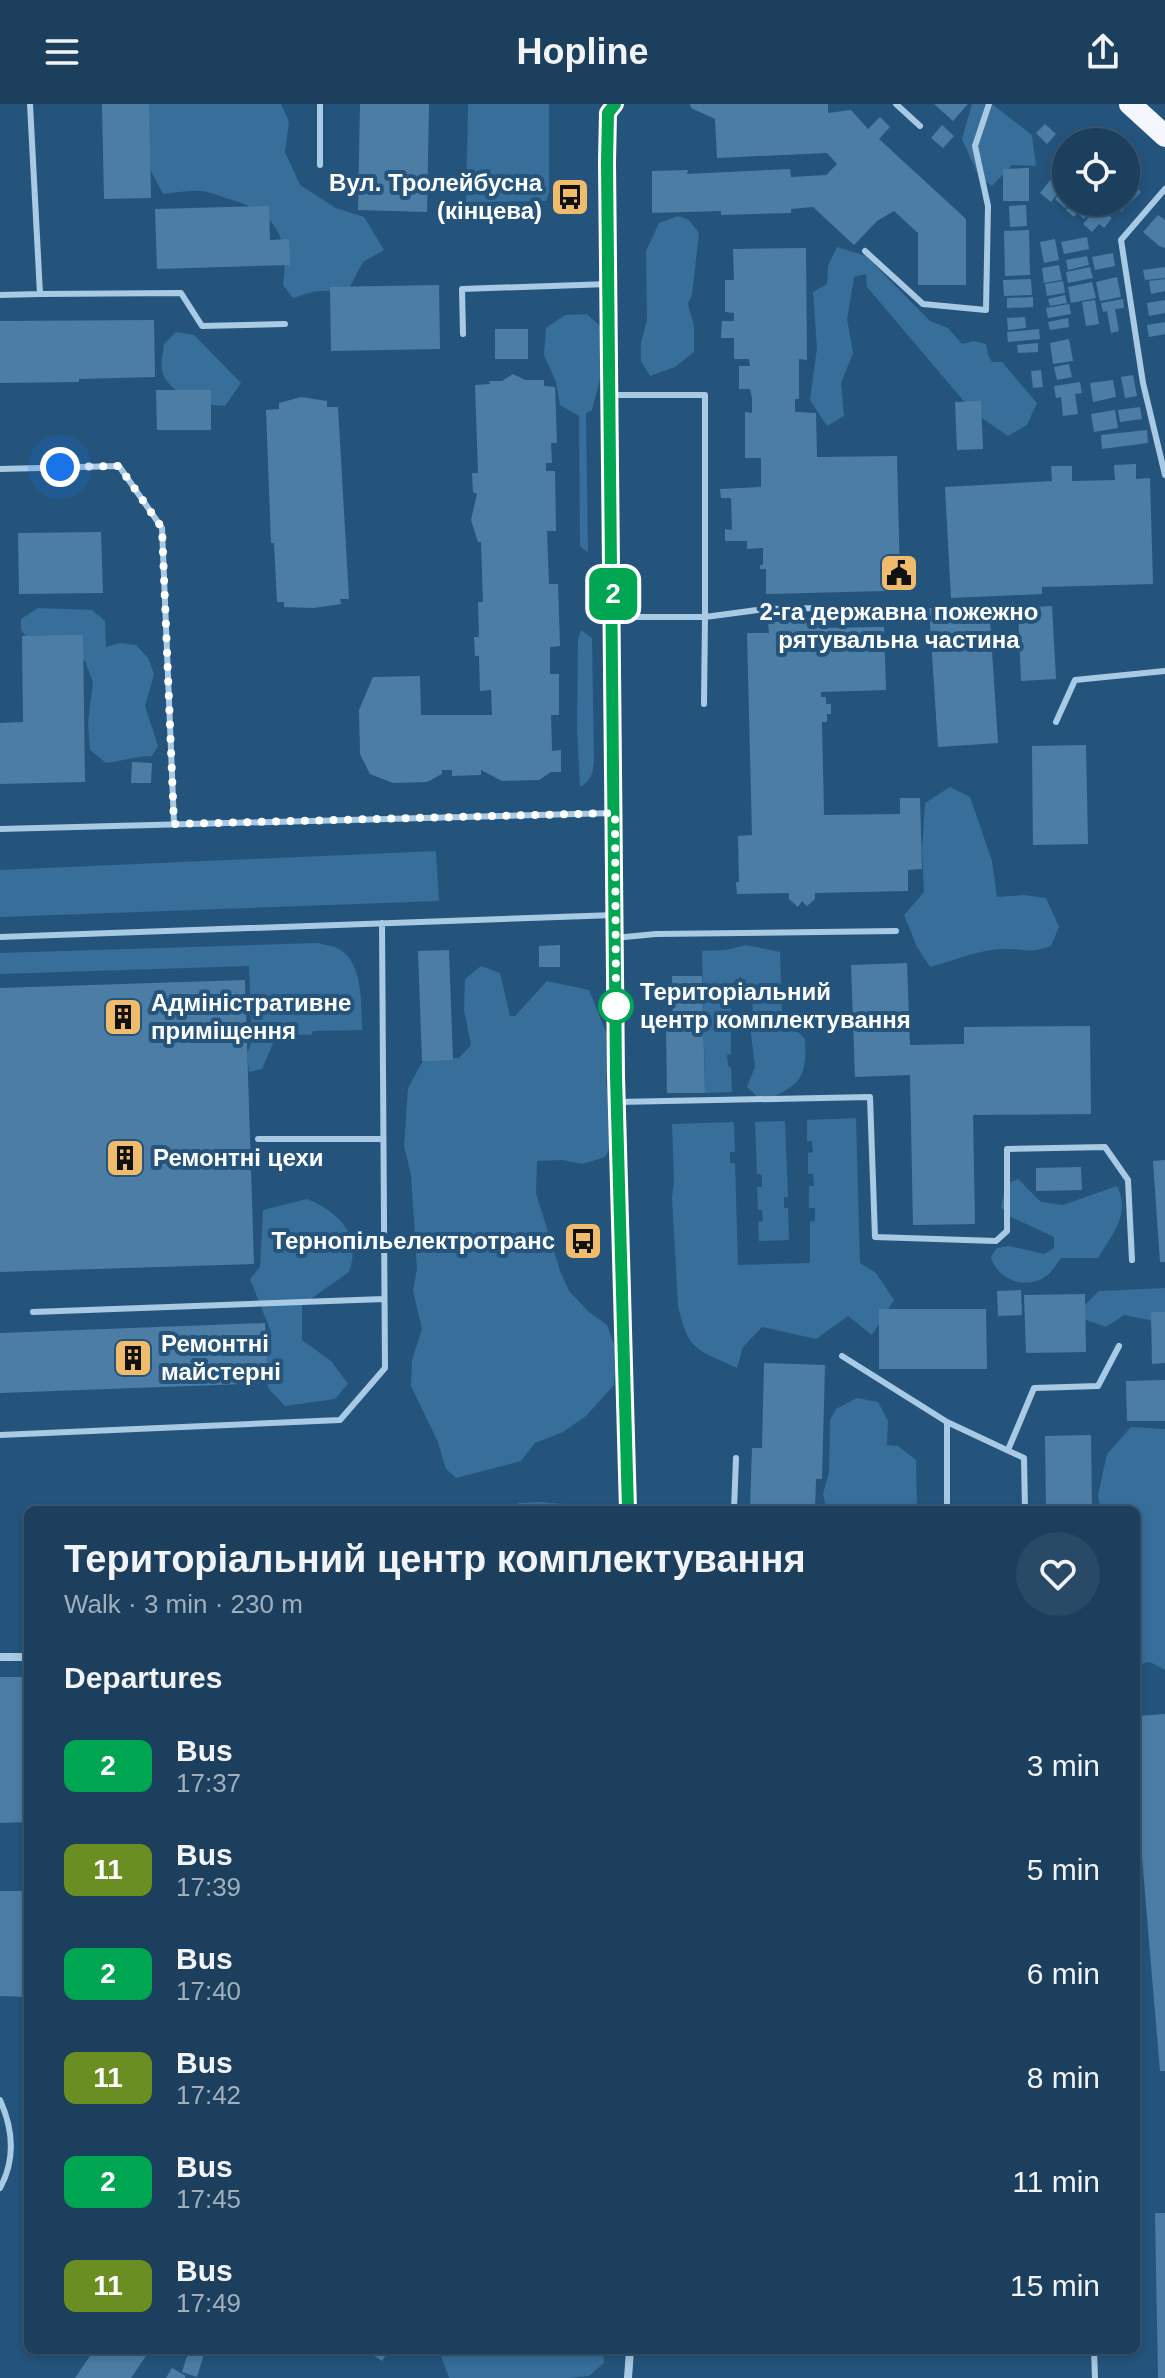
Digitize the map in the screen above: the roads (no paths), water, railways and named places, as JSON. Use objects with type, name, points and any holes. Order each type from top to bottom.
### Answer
[{"type":"highway","points":[[1130,104],[1165,136]]},
{"type":"street","points":[[615,104],[608,109],[614,938],[628,1506]]},
{"type":"street","points":[[0,1657],[24,1657]]},
{"type":"street","points":[[628,2378],[630,2354]]},
{"type":"lane","points":[[30,104],[40,294]]},
{"type":"lane","points":[[320,104],[320,165]]},
{"type":"lane","points":[[896,104],[920,126]]},
{"type":"lane","points":[[865,251],[923,304],[986,310],[988,206],[975,146],[989,104]]},
{"type":"lane","points":[[1165,189],[1121,240],[1143,383],[1165,475]]},
{"type":"lane","points":[[463,334],[462,289],[609,284]]},
{"type":"lane","points":[[0,295],[181,293],[202,326],[285,324]]},
{"type":"lane","points":[[610,395],[705,395],[704,704]]},
{"type":"lane","points":[[0,469],[119,466],[162,528],[174,824]]},
{"type":"lane","points":[[613,617],[705,617],[765,609],[885,607]]},
{"type":"lane","points":[[1056,722],[1075,680],[1165,671]]},
{"type":"lane","points":[[0,829],[615,813]]},
{"type":"lane","points":[[0,937],[615,915]]},
{"type":"lane","points":[[0,1435],[340,1420],[385,1368],[382,923]]},
{"type":"lane","points":[[614,938],[656,934],[896,931]]},
{"type":"lane","points":[[617,1102],[870,1097],[875,1237],[996,1241],[1007,1231],[1007,1149],[1105,1147],[1128,1180],[1132,1260]]},
{"type":"lane","points":[[258,1139],[383,1139]]},
{"type":"lane","points":[[33,1312],[384,1299]]},
{"type":"lane","points":[[1008,1450],[1034,1388],[1098,1386],[1119,1346]]},
{"type":"lane","points":[[842,1356],[947,1422],[1024,1458],[1025,1506]]},
{"type":"lane","points":[[947,1422],[947,1506]]},
{"type":"lane","points":[[734,1506],[736,1458]]},
{"type":"lane","points":[[0,2100],[9,2119],[12,2153],[0,2188]]},
{"type":"lane","points":[[1094,2354],[1095,2378]]},
{"type":"place","name":"Вул. Тролейбусна (кінцева)","points":[[570,197]]},
{"type":"place","name":"2-га державна пожежно рятувальна частина","points":[[899,573]]},
{"type":"place","name":"Територіальний центр комплектування","points":[[616,1006]]},
{"type":"place","name":"Адміністративне приміщення","points":[[123,1017]]},
{"type":"place","name":"Ремонтні цехи","points":[[125,1158]]},
{"type":"place","name":"Тернопільелектротранс","points":[[583,1241]]},
{"type":"place","name":"Ремонтні майстерні","points":[[133,1358]]}]
